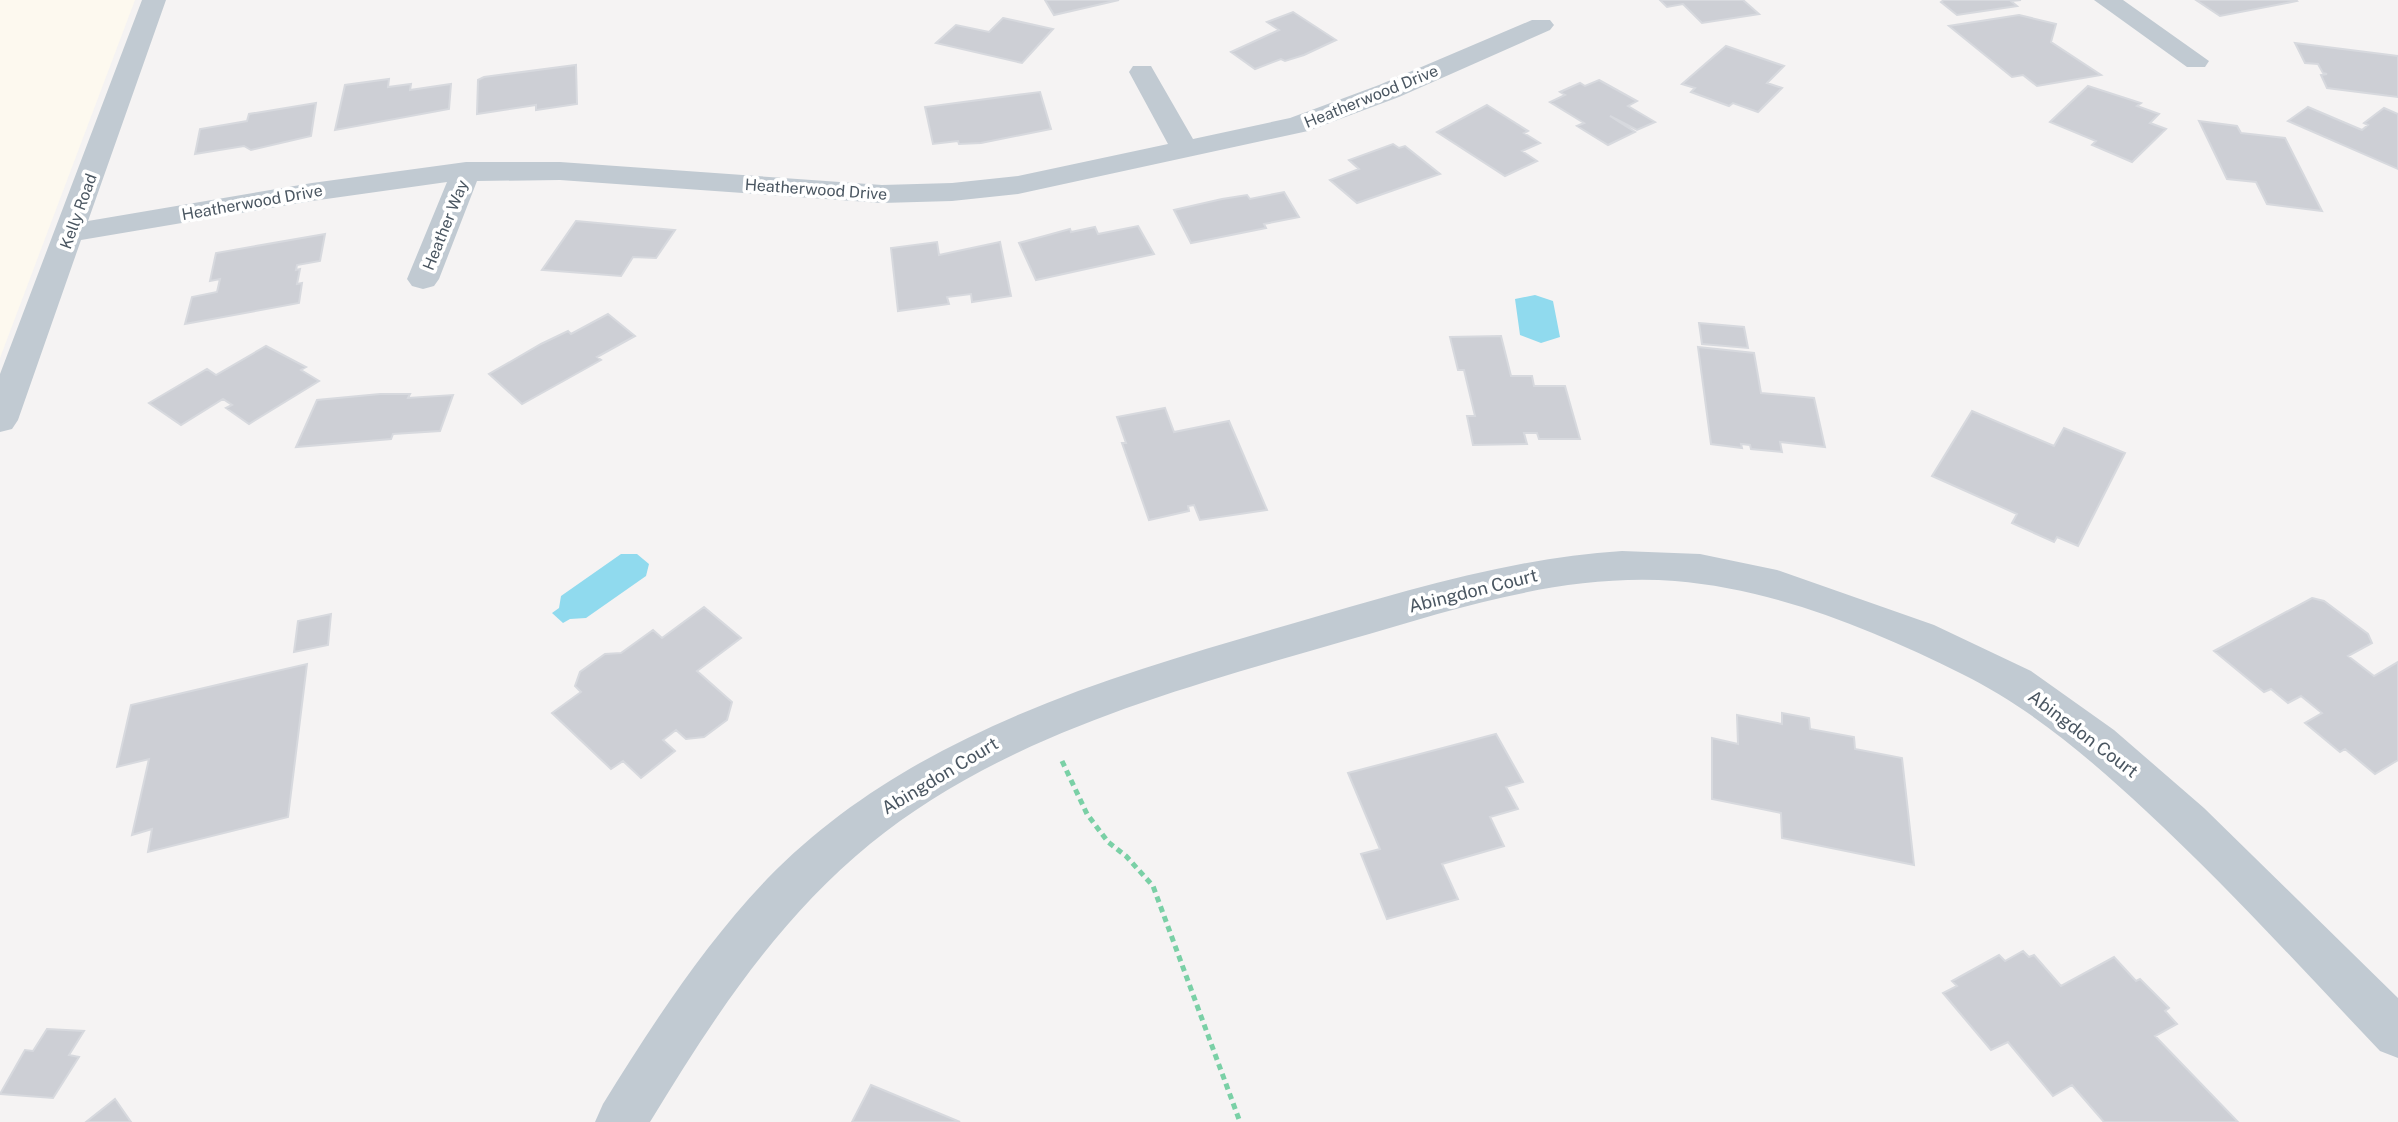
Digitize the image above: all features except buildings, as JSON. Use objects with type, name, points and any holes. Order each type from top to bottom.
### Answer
[{"type":"street","name":"Kelly Road","points":[[0,420],[154,0]]},
{"type":"street","points":[[2106,0],[2196,61]]},
{"type":"street","name":"Heatherwood Drive","points":[[70,233],[391,179],[466,172],[560,171],[842,192],[920,194],[1018,185],[1288,127],[1342,110],[1541,24]]},
{"type":"street","points":[[1142,72],[1185,150]]},
{"type":"street","name":"Heather Way","points":[[423,279],[466,172]]},
{"type":"street","name":"Abingdon Court","points":[[621,1122],[680,1026],[743,943],[812,866],[904,794],[946,768],[1042,721],[1217,662],[1493,583],[1547,573],[1648,566],[1699,569],[1743,577],[1836,604],[1925,639],[1984,667],[2049,704],[2113,753],[2169,804],[2398,1033]]},
{"type":"path","points":[[1042,721],[1087,814],[1108,842],[1126,856],[1153,886],[1240,1122]]},
{"type":"shaded area","points":[[0,0],[135,0],[0,358]]},
{"type":"water","points":[[1535,295],[1553,301],[1560,337],[1541,343],[1520,335],[1515,299]]},
{"type":"water","points":[[621,554],[637,554],[649,564],[646,576],[586,618],[570,619],[563,623],[552,613],[559,608],[561,596]]}]
